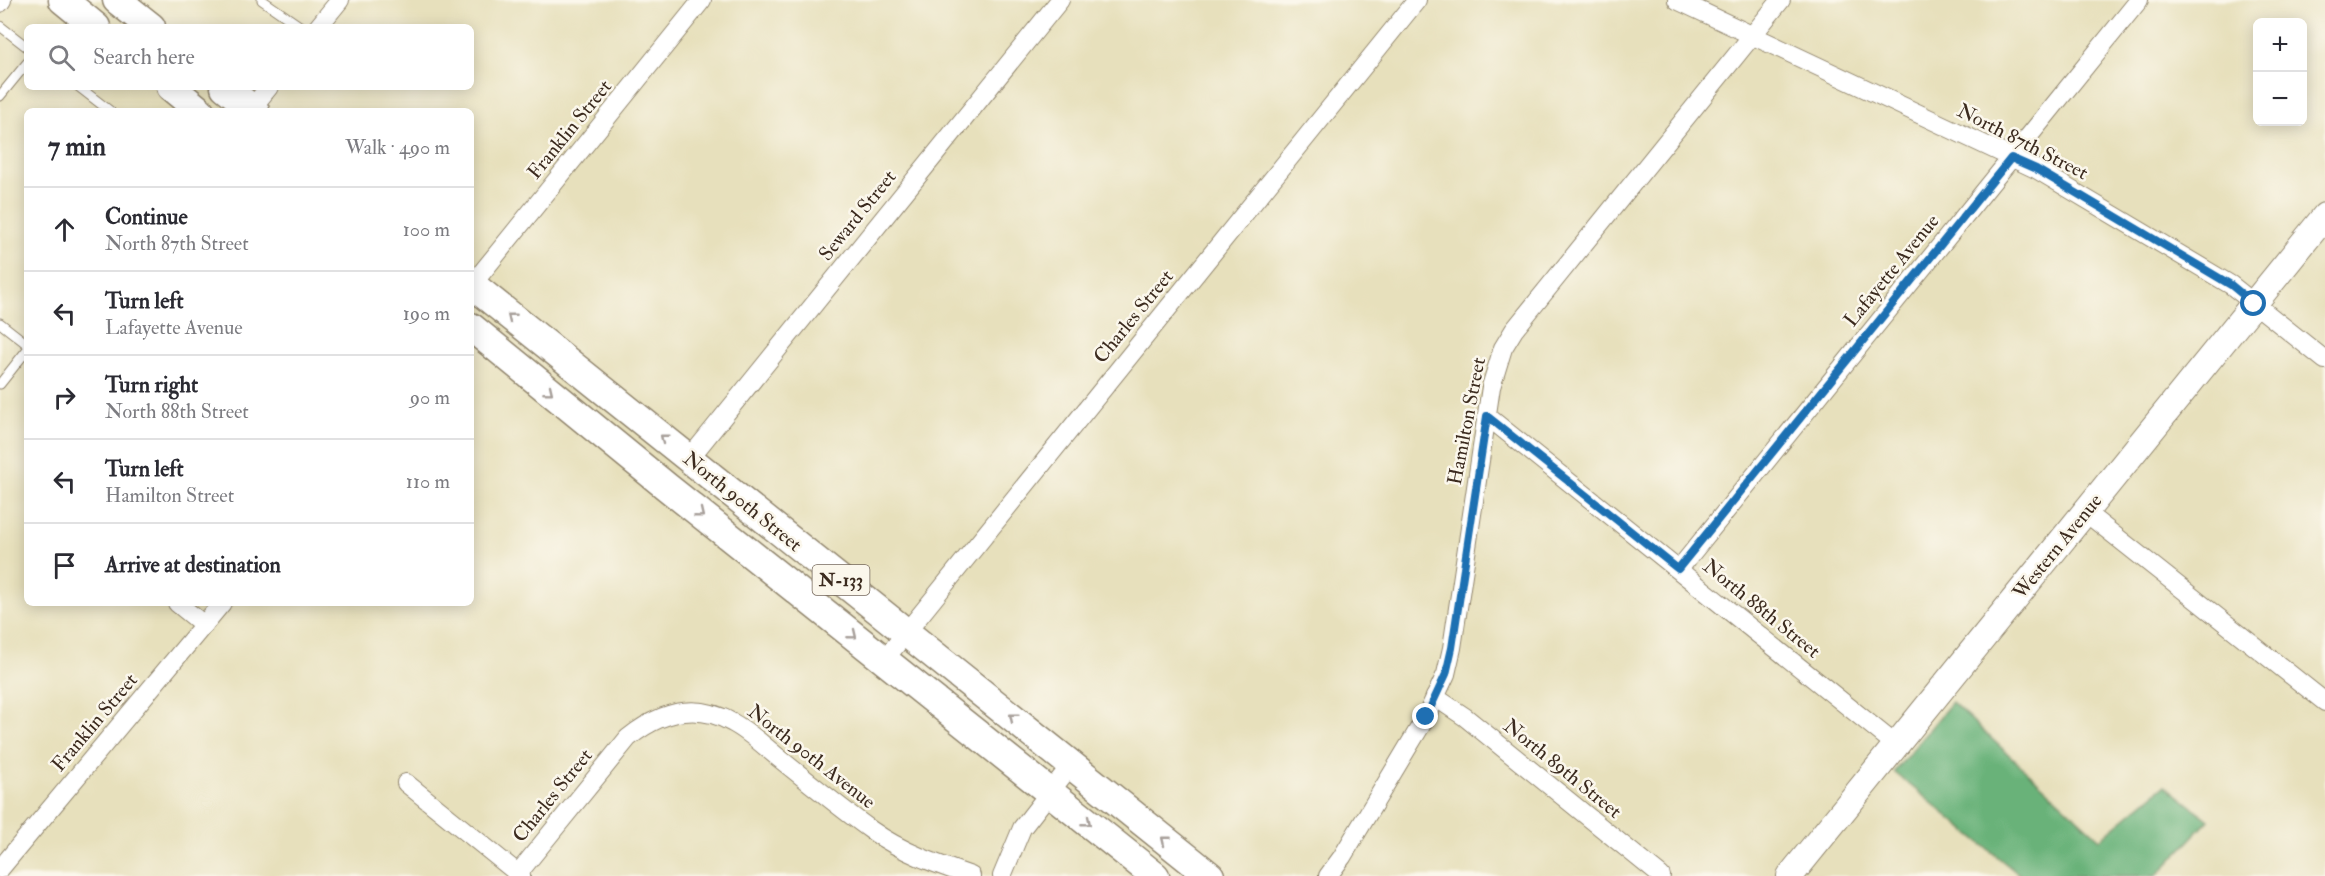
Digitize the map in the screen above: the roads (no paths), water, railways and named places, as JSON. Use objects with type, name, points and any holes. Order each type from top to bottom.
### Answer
[{"type":"main road","points":[[63,0],[92,24]]},
{"type":"main road","points":[[117,0],[147,24]]},
{"type":"main road","points":[[175,90],[196,108]]},
{"type":"main road","points":[[232,90],[259,102]]},
{"type":"main road","name":"North 90th Street","points":[[474,287],[1210,876]]},
{"type":"main road","name":"North 90th Street","points":[[474,329],[1155,876]]},
{"type":"street","points":[[320,24],[340,0]]},
{"type":"street","name":"Franklin Street","points":[[474,281],[702,0]]},
{"type":"street","name":"Seward Street","points":[[689,459],[1060,0]]},
{"type":"street","name":"Charles Street","points":[[884,660],[1417,0]]},
{"type":"street","name":"North 87th Street","points":[[1677,0],[2036,169],[2231,285],[2325,360]]},
{"type":"street","name":"Hamilton Street","points":[[1328,876],[1342,857],[1426,717],[1446,674],[1496,366],[1514,330],[1781,0]]},
{"type":"street","name":"Lafayette Avenue","points":[[1678,569],[2139,0]]},
{"type":"street","name":"Western Avenue","points":[[1790,876],[2325,216]]},
{"type":"street","name":"North 88th Street","points":[[1487,416],[1896,745]]},
{"type":"street","points":[[2085,512],[2325,702]]},
{"type":"street","points":[[181,606],[204,625]]},
{"type":"street","name":"Franklin Street","points":[[0,869],[220,606]]},
{"type":"street","name":"North 89th Street","points":[[1436,697],[1465,717],[1661,876]]},
{"type":"street","name":"North 90th Avenue","points":[[624,742],[645,724],[660,717],[683,711],[720,716],[735,723],[848,813],[890,843],[923,859],[971,876]]},
{"type":"street","name":"Charles Street","points":[[518,875],[624,742]]},
{"type":"street","points":[[1002,876],[1023,828],[1071,765]]},
{"type":"street","points":[[406,783],[518,875]]},
{"type":"lane","points":[[262,0],[297,24]]},
{"type":"lane","points":[[0,26],[24,45]]},
{"type":"lane","points":[[0,96],[24,67]]},
{"type":"lane","points":[[83,90],[106,108]]},
{"type":"lane","points":[[0,323],[24,342]]},
{"type":"lane","points":[[0,383],[24,354]]}]
